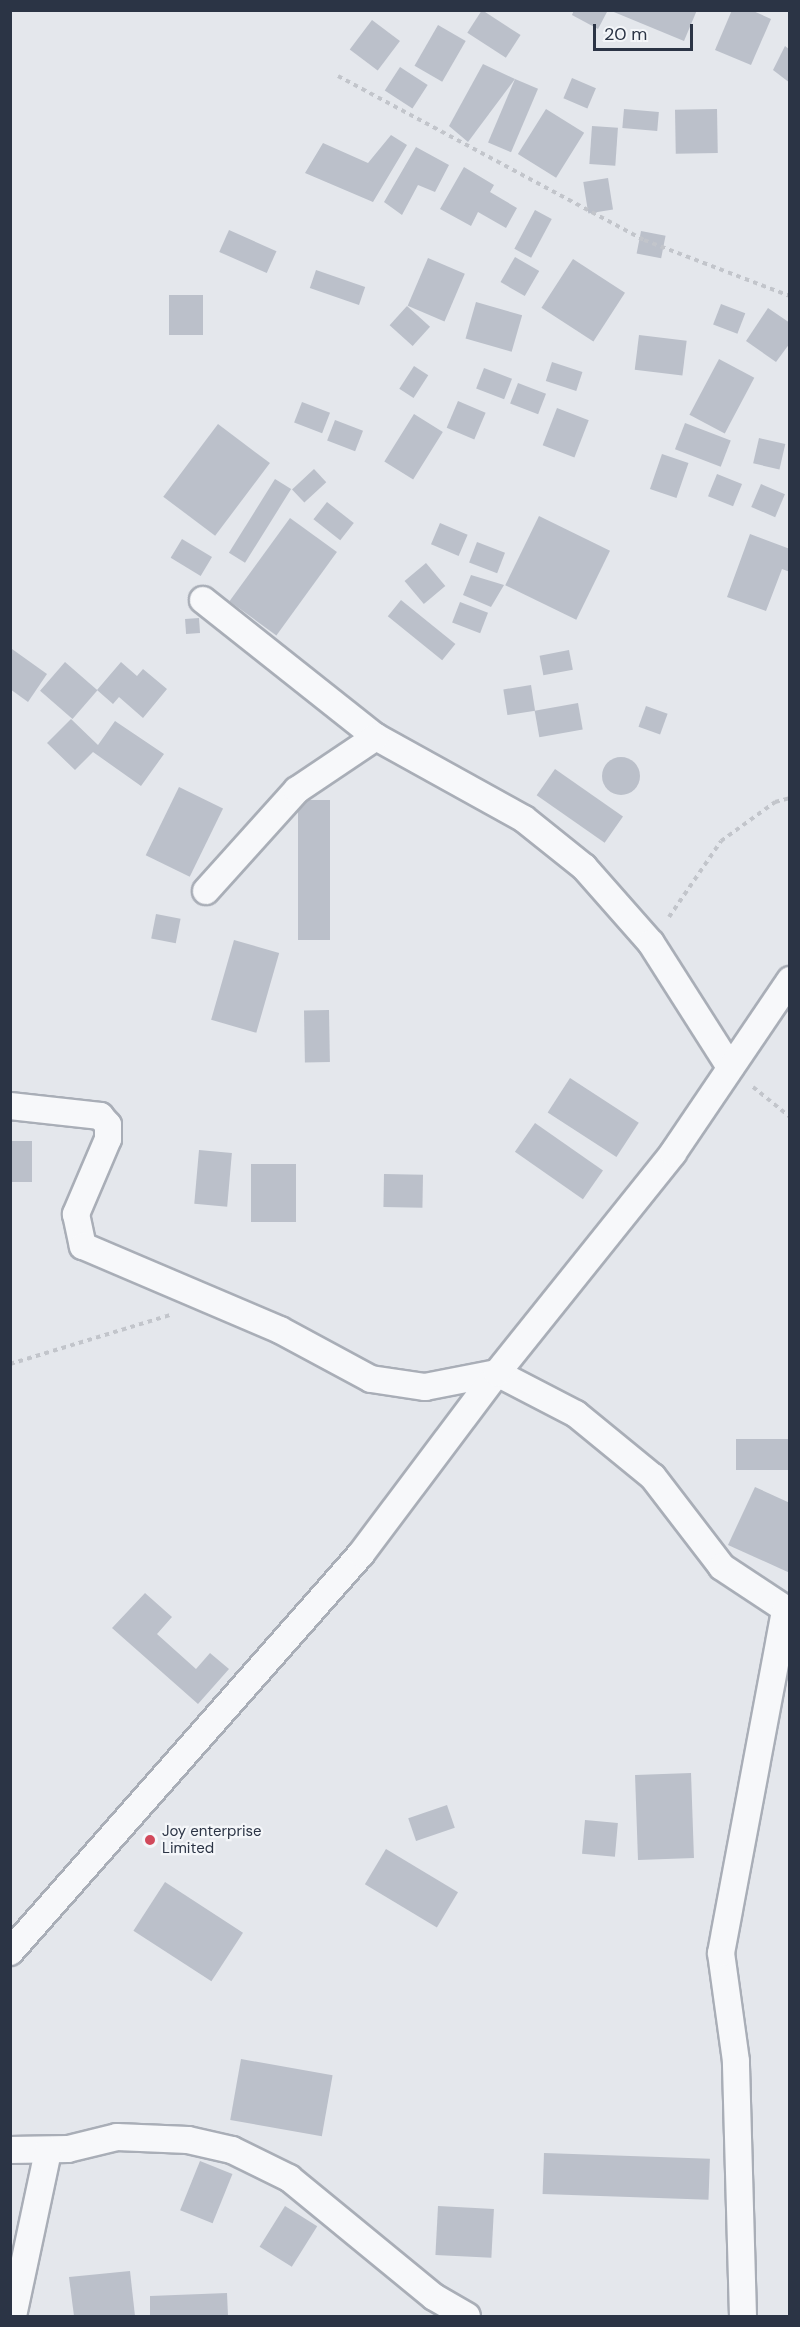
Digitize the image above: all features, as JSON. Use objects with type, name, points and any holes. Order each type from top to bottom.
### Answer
[{"type":"street","points":[[203,600],[376,736],[524,819],[584,867],[651,943],[730,1067]]},
{"type":"street","points":[[206,891],[297,790],[376,736]]},
{"type":"street","points":[[10,1952],[361,1554],[497,1373],[673,1153],[789,980]]},
{"type":"street","points":[[10,1106],[100,1116],[108,1125],[108,1138],[76,1214],[82,1246],[96,1255],[217,1301],[371,1379],[395,1386],[425,1387],[497,1373],[576,1414],[645,1470],[722,1567],[787,1611],[721,1953],[736,2061],[743,2316]]},
{"type":"street","points":[[10,2150],[48,2151],[117,2137],[188,2140],[232,2150],[289,2178],[434,2297],[467,2316]]},
{"type":"street","points":[[13,2316],[48,2151]]},
{"type":"path","points":[[338,76],[644,240],[789,296]]},
{"type":"path","points":[[651,943],[721,841],[775,802],[789,798]]},
{"type":"path","points":[[730,1067],[789,1117]]},
{"type":"path","points":[[10,1365],[173,1315]]},
{"type":"building","points":[[482,10],[521,35],[506,58],[467,33]]},
{"type":"building","points":[[574,10],[608,10],[598,29],[572,15]]},
{"type":"building","points":[[609,10],[697,10],[684,41]]},
{"type":"building","points":[[732,10],[751,10],[771,19],[751,65],[715,50]]},
{"type":"building","points":[[372,20],[400,41],[378,71],[350,50]]},
{"type":"building","points":[[438,25],[466,41],[442,82],[414,66]]},
{"type":"building","points":[[785,46],[790,50],[790,83],[773,70]]},
{"type":"building","points":[[483,64],[515,79],[468,142],[449,126]]},
{"type":"building","points":[[400,67],[428,85],[412,108],[385,90]]},
{"type":"building","points":[[572,78],[596,88],[587,108],[563,98]]},
{"type":"building","points":[[515,79],[538,89],[511,152],[488,143]]},
{"type":"building","points":[[546,109],[584,133],[556,178],[518,154]]},
{"type":"building","points":[[624,109],[659,112],[657,131],[622,128]]},
{"type":"building","points":[[717,109],[718,153],[676,154],[675,110]]},
{"type":"building","points":[[592,126],[618,128],[615,166],[589,164]]},
{"type":"building","points":[[391,135],[407,145],[373,202],[305,173],[323,143],[368,163]]},
{"type":"building","points":[[416,147],[449,165],[435,192],[418,185],[402,215],[384,202]]},
{"type":"building","points":[[464,167],[494,185],[490,192],[517,208],[506,228],[478,212],[471,226],[440,209]]},
{"type":"building","points":[[608,178],[613,210],[588,214],[583,182]]},
{"type":"building","points":[[535,210],[552,219],[531,258],[514,249]]},
{"type":"building","points":[[229,230],[277,251],[267,273],[219,252]]},
{"type":"building","points":[[641,231],[666,236],[661,258],[637,254]]},
{"type":"building","points":[[515,257],[539,271],[525,296],[500,282]]},
{"type":"building","points":[[428,258],[465,274],[445,321],[408,306]]},
{"type":"building","points":[[573,259],[625,293],[593,341],[541,308]]},
{"type":"building","points":[[316,270],[365,287],[359,305],[310,288]]},
{"type":"building","points":[[169,295],[203,295],[203,335],[169,335]]},
{"type":"building","points":[[476,302],[522,315],[512,352],[466,339]]},
{"type":"building","points":[[721,304],[745,313],[737,334],[713,325]]},
{"type":"building","points":[[407,306],[430,327],[413,346],[390,325]]},
{"type":"building","points":[[768,308],[790,323],[790,343],[776,362],[746,341]]},
{"type":"building","points":[[639,335],[687,341],[682,376],[635,370]]},
{"type":"building","points":[[719,359],[754,378],[725,433],[689,415]]},
{"type":"building","points":[[552,362],[582,372],[576,391],[546,381]]},
{"type":"building","points":[[414,366],[428,375],[414,398],[399,389]]},
{"type":"building","points":[[484,368],[512,379],[504,399],[476,389]]},
{"type":"building","points":[[518,383],[546,394],[538,414],[510,404]]},
{"type":"building","points":[[458,401],[486,413],[474,439],[447,428]]},
{"type":"building","points":[[302,402],[330,413],[322,433],[294,423]]},
{"type":"building","points":[[557,408],[589,420],[574,458],[543,445]]},
{"type":"building","points":[[414,414],[443,432],[413,480],[384,461]]},
{"type":"building","points":[[335,420],[363,431],[355,451],[327,441]]},
{"type":"building","points":[[685,423],[731,441],[721,467],[675,449]]},
{"type":"building","points":[[218,424],[270,463],[215,536],[163,497]]},
{"type":"building","points":[[759,438],[785,444],[779,469],[753,463]]},
{"type":"building","points":[[662,454],[688,463],[676,498],[650,489]]},
{"type":"building","points":[[314,469],[326,482],[304,503],[292,489]]},
{"type":"building","points":[[717,474],[742,484],[733,506],[708,496]]},
{"type":"building","points":[[275,479],[291,489],[245,563],[229,553]]},
{"type":"building","points":[[761,484],[785,494],[775,517],[751,507]]},
{"type":"building","points":[[327,502],[354,523],[340,540],[313,519]]},
{"type":"building","points":[[539,516],[610,551],[576,620],[505,585]]},
{"type":"building","points":[[290,518],[337,552],[276,635],[229,601]]},
{"type":"building","points":[[440,523],[468,535],[459,556],[431,544]]},
{"type":"building","points":[[750,534],[790,549],[790,572],[782,569],[766,611],[727,597]]},
{"type":"building","points":[[182,539],[212,557],[201,576],[171,558]]},
{"type":"building","points":[[477,542],[505,553],[497,573],[469,563]]},
{"type":"building","points":[[426,563],[445,586],[424,604],[405,581]]},
{"type":"building","points":[[471,575],[504,585],[491,607],[463,595]]},
{"type":"building","points":[[401,600],[455,644],[442,660],[388,616]]},
{"type":"building","points":[[460,602],[488,613],[480,633],[452,623]]},
{"type":"building","points":[[199,618],[200,633],[186,634],[185,619]]},
{"type":"building","points":[[12,649],[47,674],[28,702],[10,689]]},
{"type":"building","points":[[569,650],[573,670],[543,675],[540,656]]},
{"type":"building","points":[[65,662],[97,690],[73,719],[40,691]]},
{"type":"building","points":[[121,662],[137,676],[143,669],[167,689],[143,718],[119,697],[113,704],[97,690]]},
{"type":"building","points":[[531,685],[535,711],[507,715],[503,689]]},
{"type":"building","points":[[578,703],[583,730],[539,737],[535,711]]},
{"type":"building","points":[[646,706],[668,714],[660,735],[638,727]]},
{"type":"building","points":[[71,719],[98,745],[115,721],[164,754],[141,786],[93,752],[75,770],[47,743]]},
{"type":"building","points":[[621,757],[634,763],[640,776],[634,789],[621,795],[608,789],[602,776],[608,763]]},
{"type":"building","points":[[555,769],[623,817],[605,843],[537,795]]},
{"type":"building","points":[[179,787],[223,808],[190,877],[146,855]]},
{"type":"building","points":[[298,800],[330,800],[330,940],[298,940]]},
{"type":"building","points":[[156,914],[181,919],[176,943],[151,939]]},
{"type":"building","points":[[234,940],[279,953],[256,1033],[211,1020]]},
{"type":"building","points":[[304,1010],[329,1010],[330,1062],[305,1062]]},
{"type":"building","points":[[570,1078],[639,1123],[616,1157],[548,1112]]},
{"type":"building","points":[[535,1123],[603,1171],[583,1199],[515,1152]]},
{"type":"building","points":[[10,1141],[32,1141],[32,1182],[10,1182]]},
{"type":"building","points":[[199,1150],[232,1153],[227,1207],[194,1204]]},
{"type":"building","points":[[251,1164],[296,1164],[296,1222],[251,1222]]},
{"type":"building","points":[[384,1174],[423,1175],[422,1208],[383,1207]]},
{"type":"building","points":[[736,1439],[790,1439],[790,1470],[736,1470]]},
{"type":"building","points":[[755,1487],[790,1503],[790,1573],[728,1545]]},
{"type":"building","points":[[145,1593],[172,1617],[157,1634],[196,1669],[210,1653],[229,1669],[198,1704],[112,1628]]},
{"type":"building","points":[[691,1773],[694,1858],[638,1860],[635,1775]]},
{"type":"building","points":[[447,1805],[455,1828],[416,1841],[408,1818]]},
{"type":"building","points":[[585,1820],[618,1823],[615,1857],[582,1854]]},
{"type":"building","points":[[386,1849],[458,1892],[437,1927],[365,1884]]},
{"type":"building","points":[[165,1882],[243,1933],[211,1981],[133,1931]]},
{"type":"building","points":[[241,2059],[333,2075],[322,2136],[230,2120]]},
{"type":"building","points":[[544,2153],[710,2159],[708,2200],[543,2194]]},
{"type":"building","points":[[200,2161],[232,2174],[213,2223],[180,2210]]},
{"type":"building","points":[[285,2206],[317,2226],[292,2267],[260,2247]]},
{"type":"building","points":[[438,2206],[494,2209],[491,2258],[435,2255]]},
{"type":"building","points":[[130,2271],[135,2316],[74,2316],[69,2277]]},
{"type":"building","points":[[227,2293],[228,2316],[150,2316],[150,2296]]},
{"type":"place","name":"Joy enterprise Limited","points":[[150,1840]]}]
